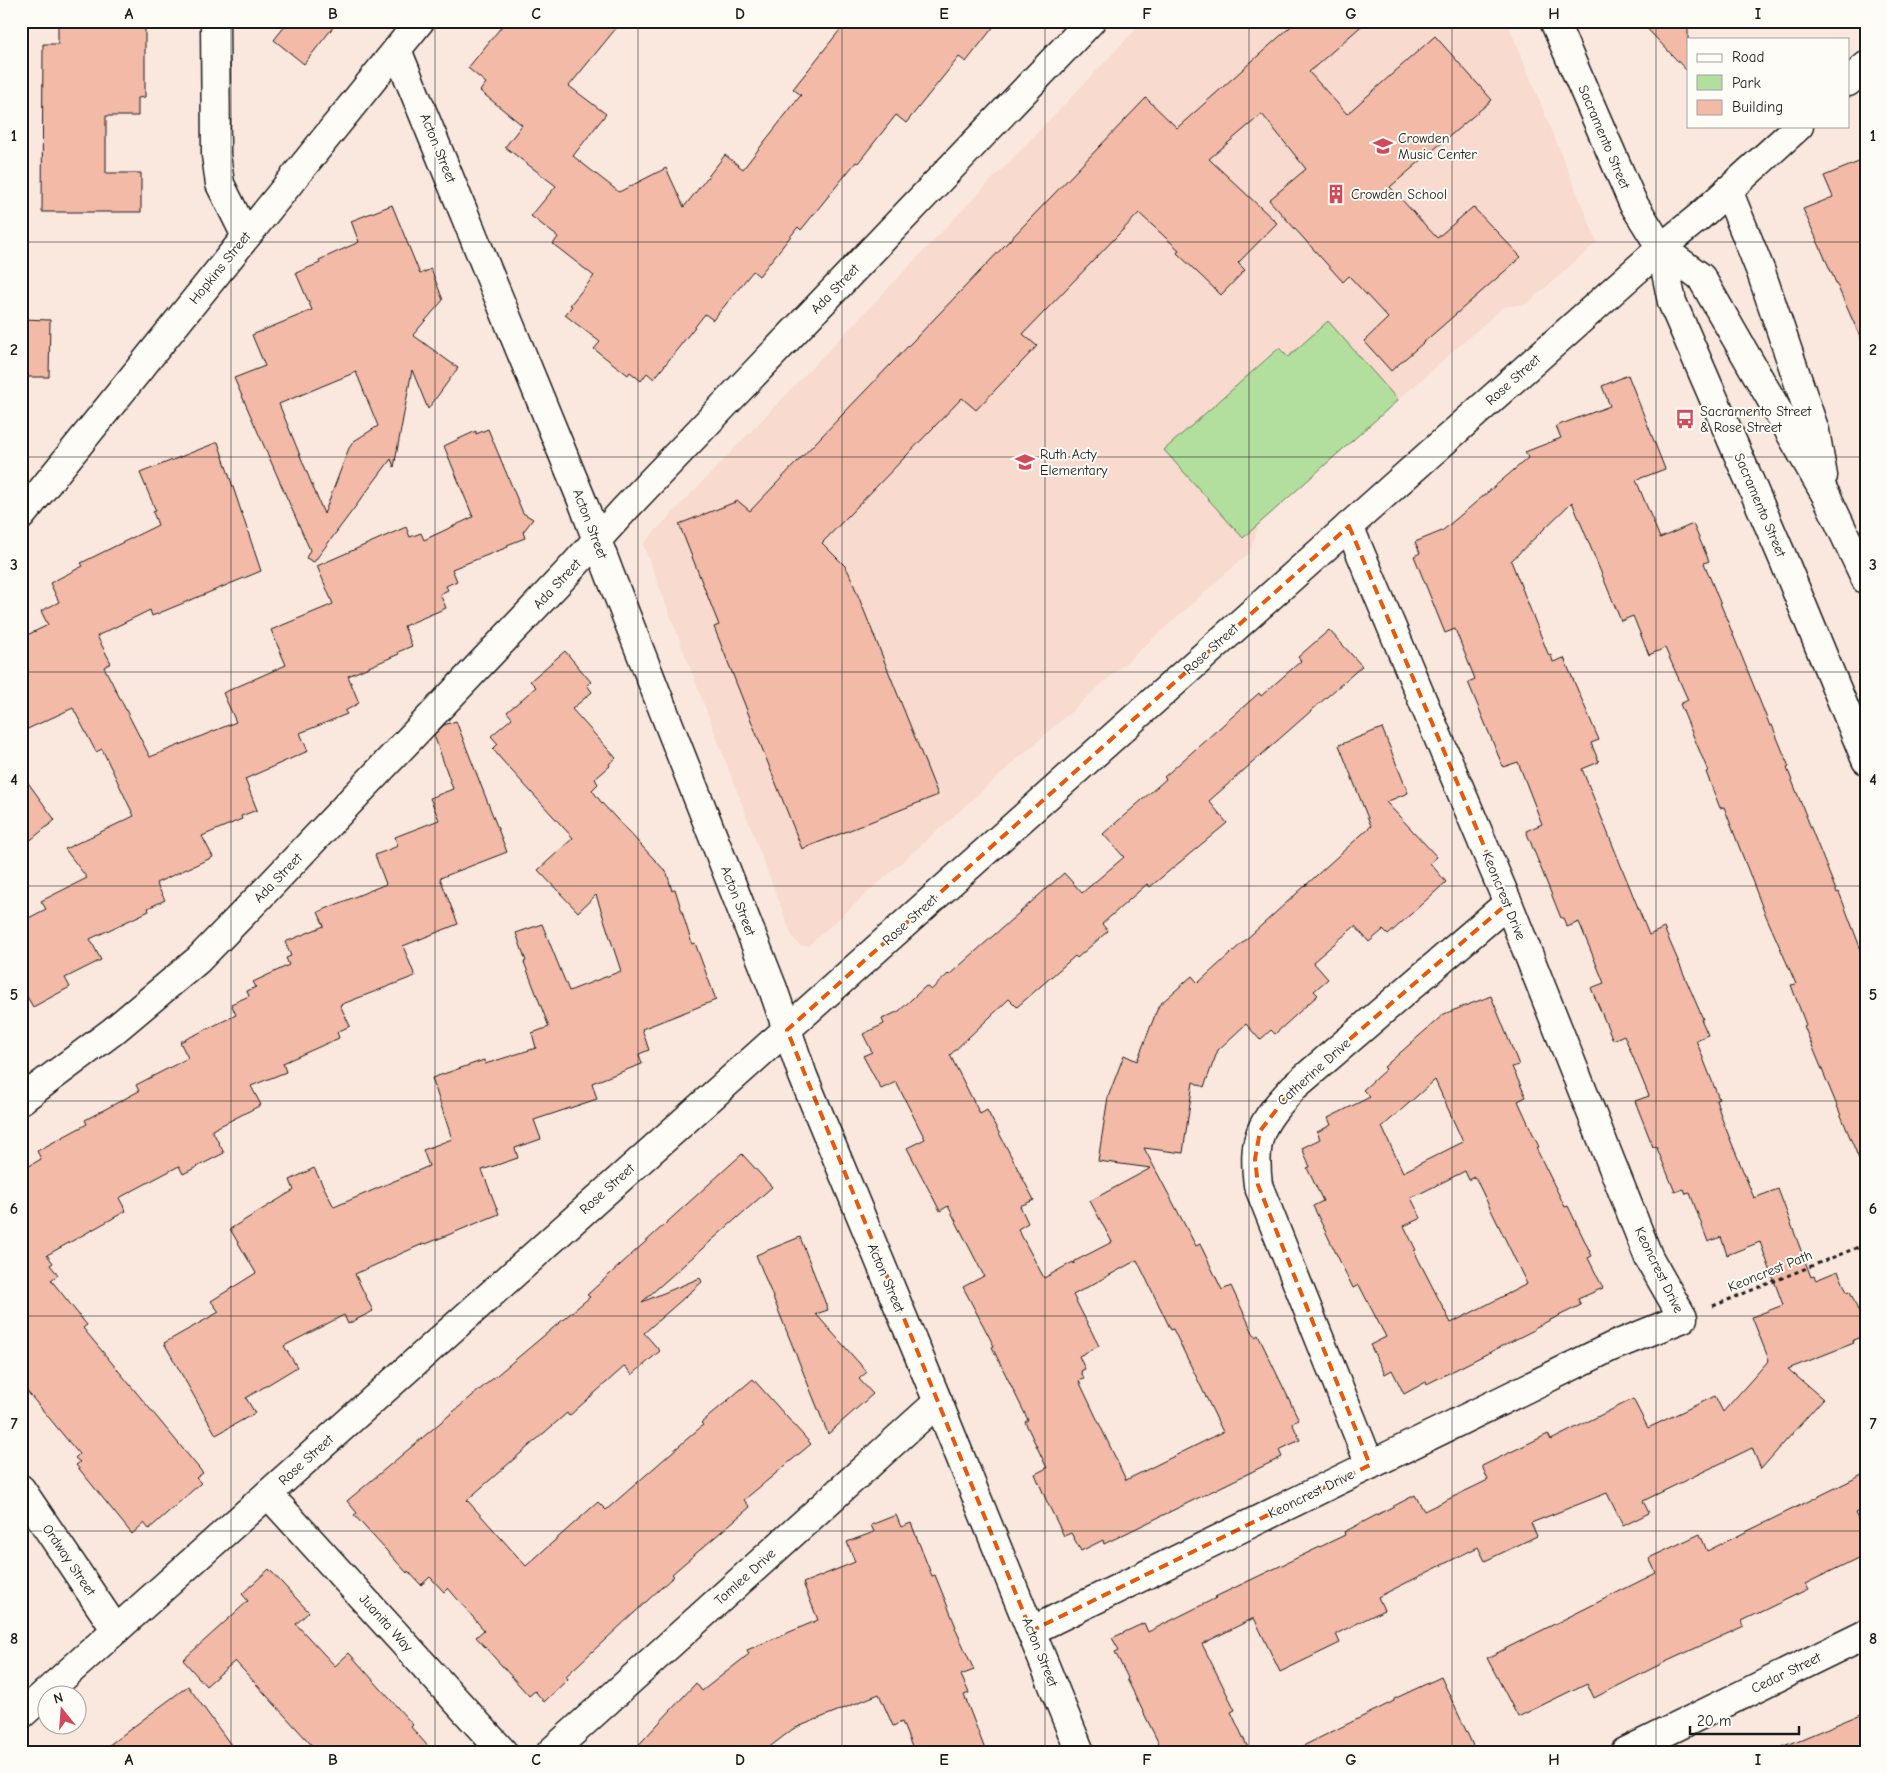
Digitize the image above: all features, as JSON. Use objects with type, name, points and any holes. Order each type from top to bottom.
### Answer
[{"type":"street","points":[[215,21],[217,165],[220,184],[246,236]]},
{"type":"street","name":"Hopkins Street","points":[[21,516],[420,21]]},
{"type":"street","name":"Ada Street","points":[[21,1100],[112,1032],[198,960],[1091,21]]},
{"type":"street","name":"Sacramento Street","points":[[1554,21],[1633,203],[1661,248],[1672,302],[1782,556],[1866,760]]},
{"type":"street","name":"Acton Street","points":[[397,50],[597,540],[772,989],[803,1076],[1080,1752]]},
{"type":"street","points":[[1850,80],[1866,66]]},
{"type":"street","name":"Rose Street","points":[[21,1714],[1797,128]]},
{"type":"street","points":[[1728,190],[1760,272],[1815,431],[1827,497]]},
{"type":"street","name":"Sacramento Street","points":[[1661,248],[1701,277],[1827,497],[1866,580]]},
{"type":"street","name":"Keoncrest Drive","points":[[1031,1631],[1611,1346],[1683,1318],[1649,1258],[1508,903],[1349,526]]},
{"type":"street","name":"Catherine Drive","points":[[1370,1465],[1258,1185],[1255,1159],[1260,1131],[1275,1108],[1294,1087],[1508,903]]},
{"type":"street","name":"Tomlee Drive","points":[[551,1752],[938,1402]]},
{"type":"street","name":"Ordway Street","points":[[21,1489],[116,1630]]},
{"type":"street","name":"Juanita Way","points":[[268,1494],[503,1752]]},
{"type":"street","name":"Cedar Street","points":[[1625,1752],[1866,1634]]},
{"type":"path","name":"Keoncrest Path","points":[[1683,1318],[1866,1244]]},
{"type":"highlighted area","points":[[1349,526],[1508,903],[1294,1087],[1260,1131],[1255,1159],[1258,1185],[1370,1465],[1031,1631],[787,1030]]},
{"type":"shaded area","name":"Ruth Acty Elementary","points":[[1144,21],[1507,21],[1597,242],[1527,304],[1503,307],[1259,524],[1250,552],[808,946],[800,946],[792,936],[643,544]]},
{"type":"green space","points":[[1328,321],[1398,400],[1243,538],[1164,450],[1279,348],[1288,357]]},
{"type":"building","points":[[58,21],[145,21],[145,97],[138,98],[138,116],[106,116],[106,173],[141,173],[141,212],[42,212],[43,44],[58,44]]},
{"type":"building","points":[[289,21],[338,21],[304,64],[274,40]]},
{"type":"building","points":[[506,21],[622,21],[569,86],[606,114],[573,156],[619,192],[666,168],[684,207],[725,155],[743,169],[801,95],[793,89],[847,21],[998,21],[966,62],[959,57],[906,123],[896,115],[801,230],[798,227],[759,276],[753,271],[713,320],[705,314],[654,379],[647,373],[641,381],[630,372],[628,375],[594,349],[600,342],[565,315],[572,306],[570,305],[594,276],[553,244],[558,237],[531,216],[556,186],[505,147],[522,125],[480,91],[486,83],[468,68]]},
{"type":"building","points":[[1297,21],[1367,21],[1309,72],[1347,114],[1435,36],[1492,100],[1390,187],[1437,238],[1473,207],[1521,257],[1391,371],[1364,341],[1388,318],[1349,276],[1343,282],[1269,200],[1306,169],[1262,114],[1209,159],[1277,223],[1238,263],[1245,270],[1221,295],[1177,253],[1179,250],[1139,213],[1023,334],[1037,346],[976,410],[962,398],[822,543],[845,566],[849,573],[938,795],[802,849],[714,627],[719,625],[679,524],[738,501],[750,511],[1146,98],[1177,128]]},
{"type":"building","points":[[1640,21],[1688,21],[1687,71]]},
{"type":"building","points":[[1866,159],[1866,350],[1803,209],[1833,197],[1824,176]]},
{"type":"building","points":[[392,205],[420,274],[431,269],[443,300],[413,335],[458,368],[428,409],[412,370],[394,467],[391,459],[314,562],[306,558],[310,550],[234,378],[265,366],[252,335],[312,310],[296,273],[320,263],[319,260],[359,242],[351,221]],"holes":[[[356,372],[378,426],[354,441],[349,448],[324,514],[279,404]]]},
{"type":"building","points":[[21,319],[50,320],[49,377],[21,377]]},
{"type":"building","points":[[1628,375],[1665,469],[1636,480],[1660,538],[1693,524],[1709,561],[1704,563],[1770,726],[1772,725],[1789,767],[1787,768],[1837,893],[1839,892],[1866,963],[1866,1176],[1804,1026],[1806,1025],[1791,985],[1796,984],[1763,909],[1724,807],[1720,808],[1706,772],[1708,771],[1680,704],[1688,700],[1665,648],[1649,655],[1633,616],[1621,621],[1572,502],[1511,561],[1549,656],[1551,655],[1553,662],[1564,658],[1599,740],[1591,743],[1599,762],[1582,769],[1649,935],[1664,928],[1703,1019],[1701,1019],[1708,1035],[1696,1040],[1719,1099],[1716,1100],[1722,1119],[1754,1198],[1778,1189],[1811,1277],[1814,1276],[1816,1280],[1838,1271],[1847,1292],[1850,1291],[1866,1330],[1866,1335],[1853,1340],[1854,1343],[1788,1369],[1823,1399],[1761,1469],[1752,1448],[1643,1501],[1649,1513],[1623,1526],[1607,1493],[1531,1523],[1537,1536],[1485,1561],[1478,1547],[1378,1597],[1384,1610],[1336,1634],[1340,1643],[1280,1672],[1254,1618],[1202,1644],[1235,1710],[1231,1712],[1250,1752],[1163,1752],[1127,1679],[1115,1652],[1119,1650],[1112,1638],[1144,1623],[1148,1632],[1215,1597],[1345,1535],[1344,1532],[1415,1495],[1424,1511],[1488,1480],[1482,1466],[1548,1434],[1551,1440],[1633,1399],[1648,1428],[1715,1396],[1723,1412],[1769,1360],[1752,1317],[1783,1305],[1760,1242],[1727,1255],[1721,1237],[1708,1242],[1690,1193],[1686,1194],[1684,1189],[1675,1192],[1656,1146],[1653,1147],[1635,1101],[1649,1096],[1624,1035],[1613,1040],[1591,988],[1604,983],[1579,922],[1567,927],[1563,918],[1561,918],[1526,831],[1542,824],[1518,762],[1503,767],[1468,682],[1475,679],[1455,629],[1445,633],[1414,556],[1420,553],[1415,542],[1442,531],[1528,458],[1525,452],[1561,438],[1556,426],[1610,406],[1602,386]]},
{"type":"building","points":[[488,429],[523,513],[533,519],[523,532],[525,538],[507,545],[508,547],[452,569],[457,581],[446,586],[448,590],[440,594],[446,608],[404,626],[412,646],[398,652],[399,654],[348,676],[359,703],[345,711],[347,714],[300,733],[308,751],[245,779],[257,810],[241,816],[242,819],[202,836],[213,857],[156,883],[165,900],[148,908],[149,911],[90,939],[101,960],[65,978],[70,987],[33,1007],[21,986],[21,922],[46,909],[41,901],[87,878],[65,849],[134,816],[102,749],[96,752],[73,708],[21,732],[21,638],[48,625],[41,611],[59,602],[50,583],[83,566],[81,563],[158,525],[153,512],[156,511],[140,473],[218,442],[261,571],[152,616],[150,610],[97,636],[111,663],[104,667],[150,757],[236,722],[223,693],[286,665],[271,630],[333,604],[317,566],[406,527],[410,537],[421,533],[424,540],[473,517],[444,446],[476,431],[476,434]]},
{"type":"building","points":[[1329,630],[1362,666],[1209,801],[1227,823],[1150,887],[1147,884],[1102,924],[1108,931],[1077,958],[1075,956],[1017,1007],[1009,999],[950,1055],[980,1114],[987,1110],[1034,1200],[1020,1206],[1028,1223],[1018,1229],[1044,1278],[1073,1262],[1074,1264],[1075,1261],[1112,1242],[1090,1201],[1151,1168],[1098,1161],[1108,1097],[1124,1055],[1137,1061],[1159,1005],[1192,976],[1198,983],[1371,826],[1339,745],[1382,728],[1408,793],[1386,802],[1437,857],[1430,863],[1446,882],[1388,935],[1383,930],[1369,942],[1355,926],[1313,962],[1328,979],[1314,991],[1318,995],[1275,1034],[1271,1030],[1260,1040],[1246,1024],[1218,1050],[1204,1087],[1193,1082],[1183,1153],[1144,1148],[1196,1246],[1200,1244],[1222,1290],[1231,1286],[1255,1337],[1258,1335],[1299,1420],[1292,1423],[1300,1440],[1279,1450],[1282,1457],[1104,1544],[1103,1540],[1081,1551],[1071,1533],[1064,1536],[1048,1504],[1035,1474],[1047,1468],[1025,1422],[1028,1420],[992,1347],[994,1346],[963,1287],[984,1276],[948,1206],[940,1211],[907,1148],[925,1139],[896,1082],[881,1089],[863,1056],[872,1052],[863,1034],[884,1024],[882,1019],[899,1011],[926,986],[931,990],[1064,873],[1082,893],[1124,857],[1103,834],[1259,693],[1261,696],[1301,661],[1298,657]],"holes":[[[1137,1260],[1171,1330],[1173,1329],[1223,1432],[1126,1480],[1079,1381],[1084,1379],[1081,1371],[1085,1369],[1079,1356],[1099,1346],[1073,1295]]]},
{"type":"building","points":[[565,651],[591,682],[587,685],[592,692],[572,709],[616,758],[595,779],[598,784],[592,790],[667,873],[672,891],[675,889],[692,944],[695,943],[716,1000],[642,1029],[649,1050],[639,1054],[642,1064],[592,1083],[597,1099],[534,1120],[541,1139],[515,1148],[518,1158],[482,1170],[499,1214],[425,1243],[355,1274],[373,1311],[348,1324],[344,1315],[284,1346],[297,1367],[246,1398],[255,1413],[216,1435],[164,1343],[219,1312],[211,1301],[256,1273],[230,1229],[294,1190],[290,1180],[314,1168],[334,1207],[429,1166],[423,1150],[452,1139],[432,1078],[484,1060],[485,1064],[536,1048],[532,1033],[549,1027],[524,962],[526,961],[516,933],[542,924],[569,991],[621,971],[596,895],[578,912],[538,870],[573,838],[493,749],[498,744],[491,736],[512,718],[507,712],[536,687],[530,681]]},
{"type":"building","points":[[456,721],[507,852],[440,878],[458,924],[403,946],[415,976],[340,1005],[350,1026],[337,1032],[339,1038],[283,1063],[286,1072],[251,1086],[261,1105],[212,1130],[224,1153],[183,1174],[179,1166],[119,1198],[126,1211],[47,1255],[53,1263],[50,1265],[58,1275],[51,1280],[87,1325],[83,1328],[203,1473],[196,1478],[201,1483],[149,1529],[144,1523],[132,1534],[76,1465],[80,1462],[75,1458],[79,1454],[21,1384],[21,1171],[41,1159],[37,1151],[87,1124],[85,1120],[139,1091],[136,1085],[188,1058],[180,1042],[236,1015],[231,1004],[249,996],[247,991],[256,987],[253,982],[289,965],[286,958],[291,956],[285,942],[324,926],[318,912],[386,884],[375,855],[398,846],[395,837],[439,820],[430,798],[453,789],[434,735],[444,725]]},
{"type":"building","points":[[21,773],[55,820],[21,848]]},
{"type":"building","points":[[1491,996],[1519,1065],[1512,1067],[1526,1097],[1518,1101],[1539,1147],[1536,1148],[1565,1207],[1568,1206],[1592,1256],[1588,1258],[1603,1288],[1578,1299],[1581,1305],[1404,1394],[1392,1370],[1385,1374],[1370,1345],[1386,1337],[1359,1285],[1353,1288],[1313,1206],[1323,1201],[1307,1168],[1310,1167],[1302,1148],[1320,1139],[1317,1132],[1331,1125],[1328,1118],[1370,1097],[1363,1090],[1386,1069],[1384,1067],[1444,1014]],"holes":[[[1435,1080],[1463,1142],[1403,1172],[1382,1127]],[[1465,1171],[1469,1180],[1475,1177],[1527,1284],[1451,1323],[1414,1251],[1416,1250],[1404,1226],[1421,1218],[1411,1198]]]},
{"type":"building","points":[[742,1154],[772,1187],[642,1302],[700,1278],[702,1282],[644,1333],[660,1351],[632,1375],[625,1366],[569,1416],[567,1413],[467,1500],[526,1566],[598,1502],[606,1510],[703,1425],[701,1423],[753,1379],[811,1444],[744,1500],[750,1507],[672,1574],[674,1576],[566,1676],[568,1679],[544,1702],[535,1691],[529,1696],[476,1637],[484,1630],[448,1588],[444,1592],[430,1577],[421,1585],[408,1571],[407,1573],[354,1515],[357,1513],[347,1501],[590,1297],[587,1295]]},
{"type":"building","points":[[800,1237],[828,1310],[816,1314],[867,1372],[859,1379],[873,1394],[828,1434],[756,1255]]},
{"type":"building","points":[[1866,1473],[1866,1508],[1855,1513],[1866,1535],[1866,1554],[1805,1584],[1808,1589],[1742,1621],[1744,1626],[1661,1664],[1594,1698],[1587,1683],[1518,1717],[1487,1658],[1656,1573],[1649,1558],[1700,1534],[1707,1551]]},
{"type":"building","points":[[896,1515],[901,1527],[911,1523],[932,1576],[935,1575],[955,1628],[974,1670],[961,1675],[969,1693],[964,1695],[986,1752],[914,1752],[902,1722],[893,1726],[879,1694],[793,1729],[763,1752],[632,1752],[696,1683],[702,1691],[749,1654],[747,1650],[818,1620],[803,1583],[855,1562],[847,1542],[874,1532],[871,1525]]},
{"type":"building","points":[[269,1569],[309,1612],[296,1624],[335,1666],[349,1653],[413,1725],[411,1727],[433,1752],[318,1752],[235,1661],[206,1686],[183,1660],[248,1601],[242,1594]]},
{"type":"building","points":[[1441,1677],[1476,1752],[1291,1752],[1394,1701],[1394,1699]]},
{"type":"building","points":[[188,1686],[236,1752],[100,1752],[149,1715]]},
{"type":"building","points":[[1866,1712],[1866,1752],[1773,1752],[1773,1751]]},
{"type":"place","name":"Crowden Music Center","points":[[1383,146]]},
{"type":"place","name":"Crowden School","points":[[1336,194]]},
{"type":"place","name":"Sacramento Street & Rose Street","points":[[1685,419]]},
{"type":"place","name":"Ruth Acty Elementary","points":[[1025,462]]}]
